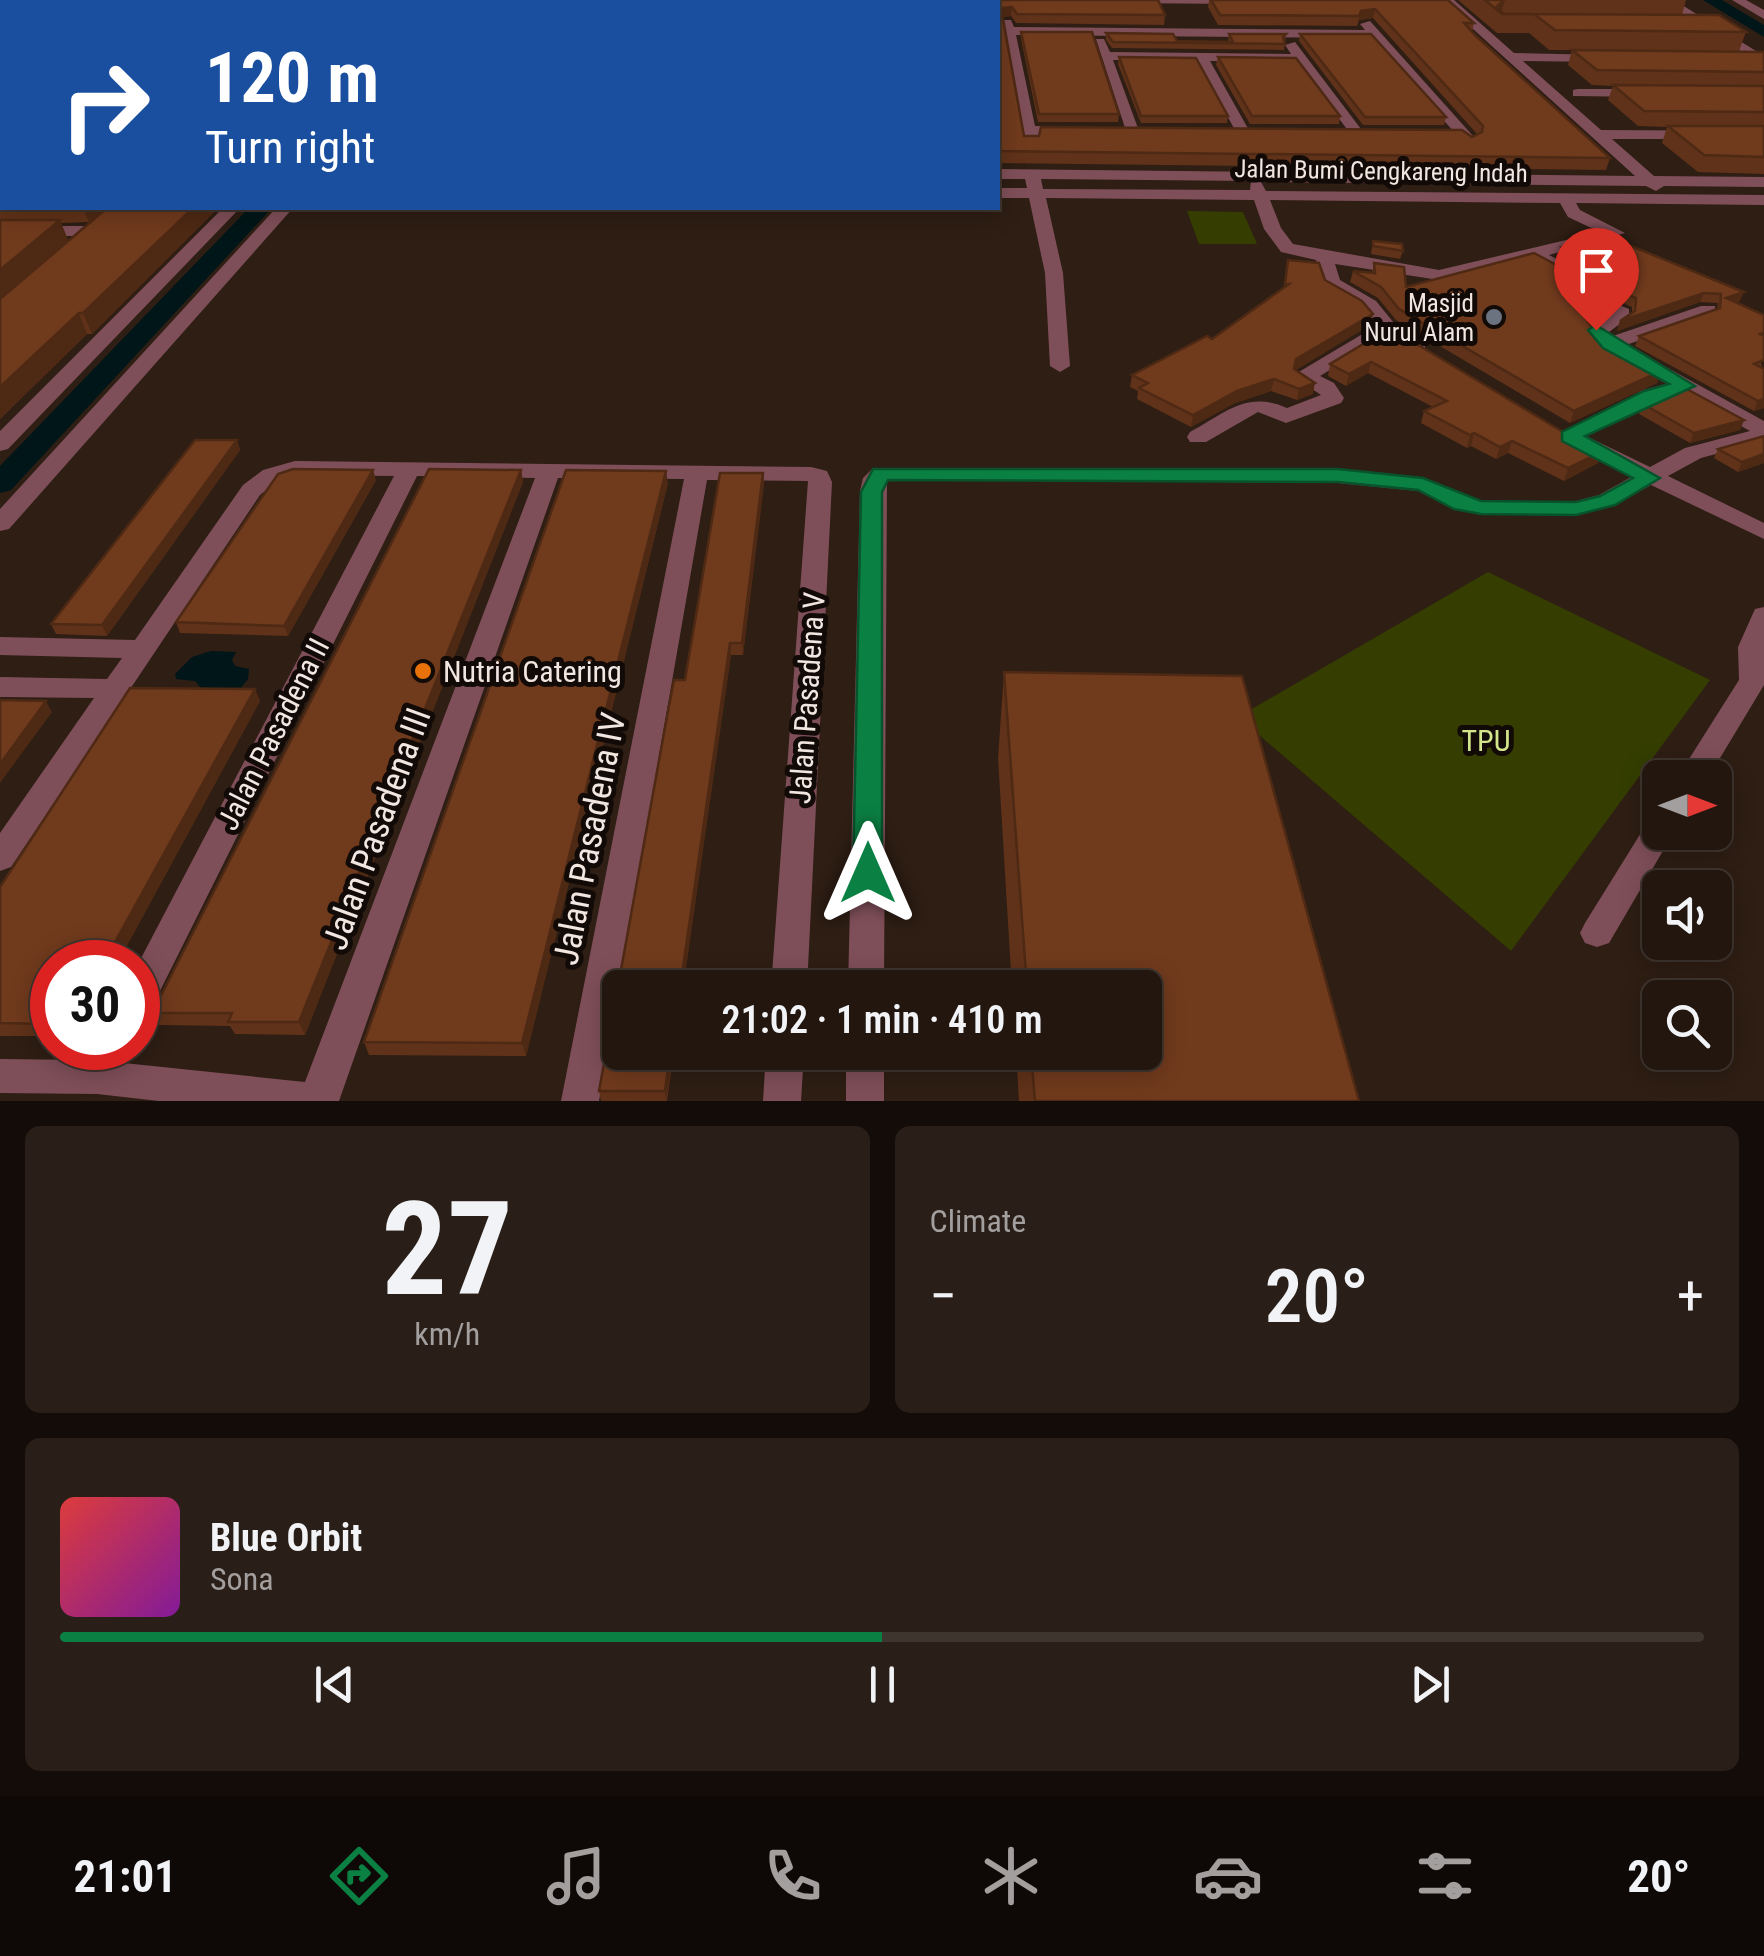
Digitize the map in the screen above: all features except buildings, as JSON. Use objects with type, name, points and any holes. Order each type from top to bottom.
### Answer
[{"type":"street","points":[[1118,0],[1263,1]]},
{"type":"street","points":[[1174,0],[1190,32]]},
{"type":"street","points":[[1188,0],[1206,32]]},
{"type":"street","points":[[1666,0],[1763,56]]},
{"type":"street","points":[[1680,0],[1693,0],[1736,27],[1763,56]]},
{"type":"street","points":[[1738,0],[1764,16]]},
{"type":"street","points":[[1442,1],[1670,199]]},
{"type":"street","points":[[1098,131],[1030,136],[1008,27],[1096,32],[1282,33],[1371,29],[1469,140],[1446,134]]},
{"type":"street","points":[[1689,27],[1736,27]]},
{"type":"street","points":[[1096,32],[1106,56],[1124,131],[1150,132]]},
{"type":"street","points":[[1282,33],[1356,133]]},
{"type":"street","points":[[1106,56],[1300,58]]},
{"type":"street","points":[[1201,56],[1243,132]]},
{"type":"street","points":[[1721,58],[1763,56]]},
{"type":"street","points":[[1510,57],[1611,58]]},
{"type":"street","points":[[1578,93],[1668,94]]},
{"type":"street","points":[[1225,132],[1262,132]]},
{"type":"street","points":[[1338,133],[1374,133]]},
{"type":"street","points":[[1597,134],[1764,135]]},
{"type":"street","points":[[1000,175],[1034,184],[1252,177],[1764,182]]},
{"type":"street","points":[[1252,177],[1273,229],[1288,248],[1324,258],[1439,275],[1616,233],[1574,213],[1565,198]]},
{"type":"street","points":[[1034,184],[1054,273],[1060,366]]},
{"type":"street","name":"Jalan Bumi Cengkareng Indah","points":[[1000,192],[1034,184],[1262,195],[1764,200]]},
{"type":"street","points":[[0,444],[230,210]]},
{"type":"street","points":[[0,524],[284,210]]},
{"type":"street","points":[[0,243],[8,231],[101,225],[68,254]]},
{"type":"street","points":[[1533,254],[1597,287],[1580,295],[1622,314],[1596,330],[1609,344],[1764,432]]},
{"type":"street","points":[[1324,258],[1332,283],[1368,305],[1387,328],[1437,357]]},
{"type":"street","points":[[1609,344],[1708,310]]},
{"type":"street","points":[[1198,437],[1259,404],[1286,416],[1333,398],[1327,387],[1304,377],[1387,328]]},
{"type":"street","points":[[1685,386],[1561,431],[1764,532]]},
{"type":"street","points":[[866,970],[872,492],[881,473],[1338,476],[1423,484],[1462,504],[1481,508],[1576,508],[1607,500],[1693,453],[1764,432]]},
{"type":"street","points":[[0,858],[250,490],[270,474],[295,468],[697,472]]},
{"type":"street","name":"Jalan Pasadena II","points":[[160,955],[409,469]]},
{"type":"street","name":"Jalan Pasadena III","points":[[319,1101],[549,471]]},
{"type":"street","name":"Jalan Pasadena V","points":[[697,472],[819,476],[790,970]]},
{"type":"street","name":"Jalan Pasadena IV","points":[[580,1101],[697,472]]},
{"type":"street","points":[[1706,760],[1759,690],[1749,656],[1752,637],[1764,616]]},
{"type":"street","points":[[118,688],[0,686],[14,646],[145,649]]},
{"type":"street","points":[[1596,933],[1647,850]]},
{"type":"street","points":[[0,1076],[45,1070]]},
{"type":"street","points":[[148,1070],[319,1101]]},
{"type":"street","points":[[782,1101],[784,1070]]},
{"type":"street","points":[[865,1070],[865,1101]]},
{"type":"green space","points":[[1187,211],[1243,212],[1257,244],[1199,244]]},
{"type":"green space","name":"TPU","points":[[1488,572],[1710,680],[1651,760],[1642,760],[1642,773],[1511,951],[1238,717]]},
{"type":"shaded area","points":[[211,651],[236,652],[232,660],[235,666],[249,669],[248,679],[240,689],[205,693],[195,681],[176,679],[175,674],[192,657]]},
{"type":"waterway","points":[[1711,0],[1764,32]]},
{"type":"waterway","points":[[0,484],[259,210]]},
{"type":"place","name":"Masjid Nurul Alam","points":[[1494,317]]},
{"type":"place","name":"Nutria Catering","points":[[423,671]]},
{"type":"route","points":[[868,873],[872,492],[875,478],[881,473],[1338,476],[1423,484],[1462,504],[1481,508],[1576,508],[1607,500],[1649,478],[1569,436],[1651,396],[1685,386],[1609,344],[1596,330]]}]
